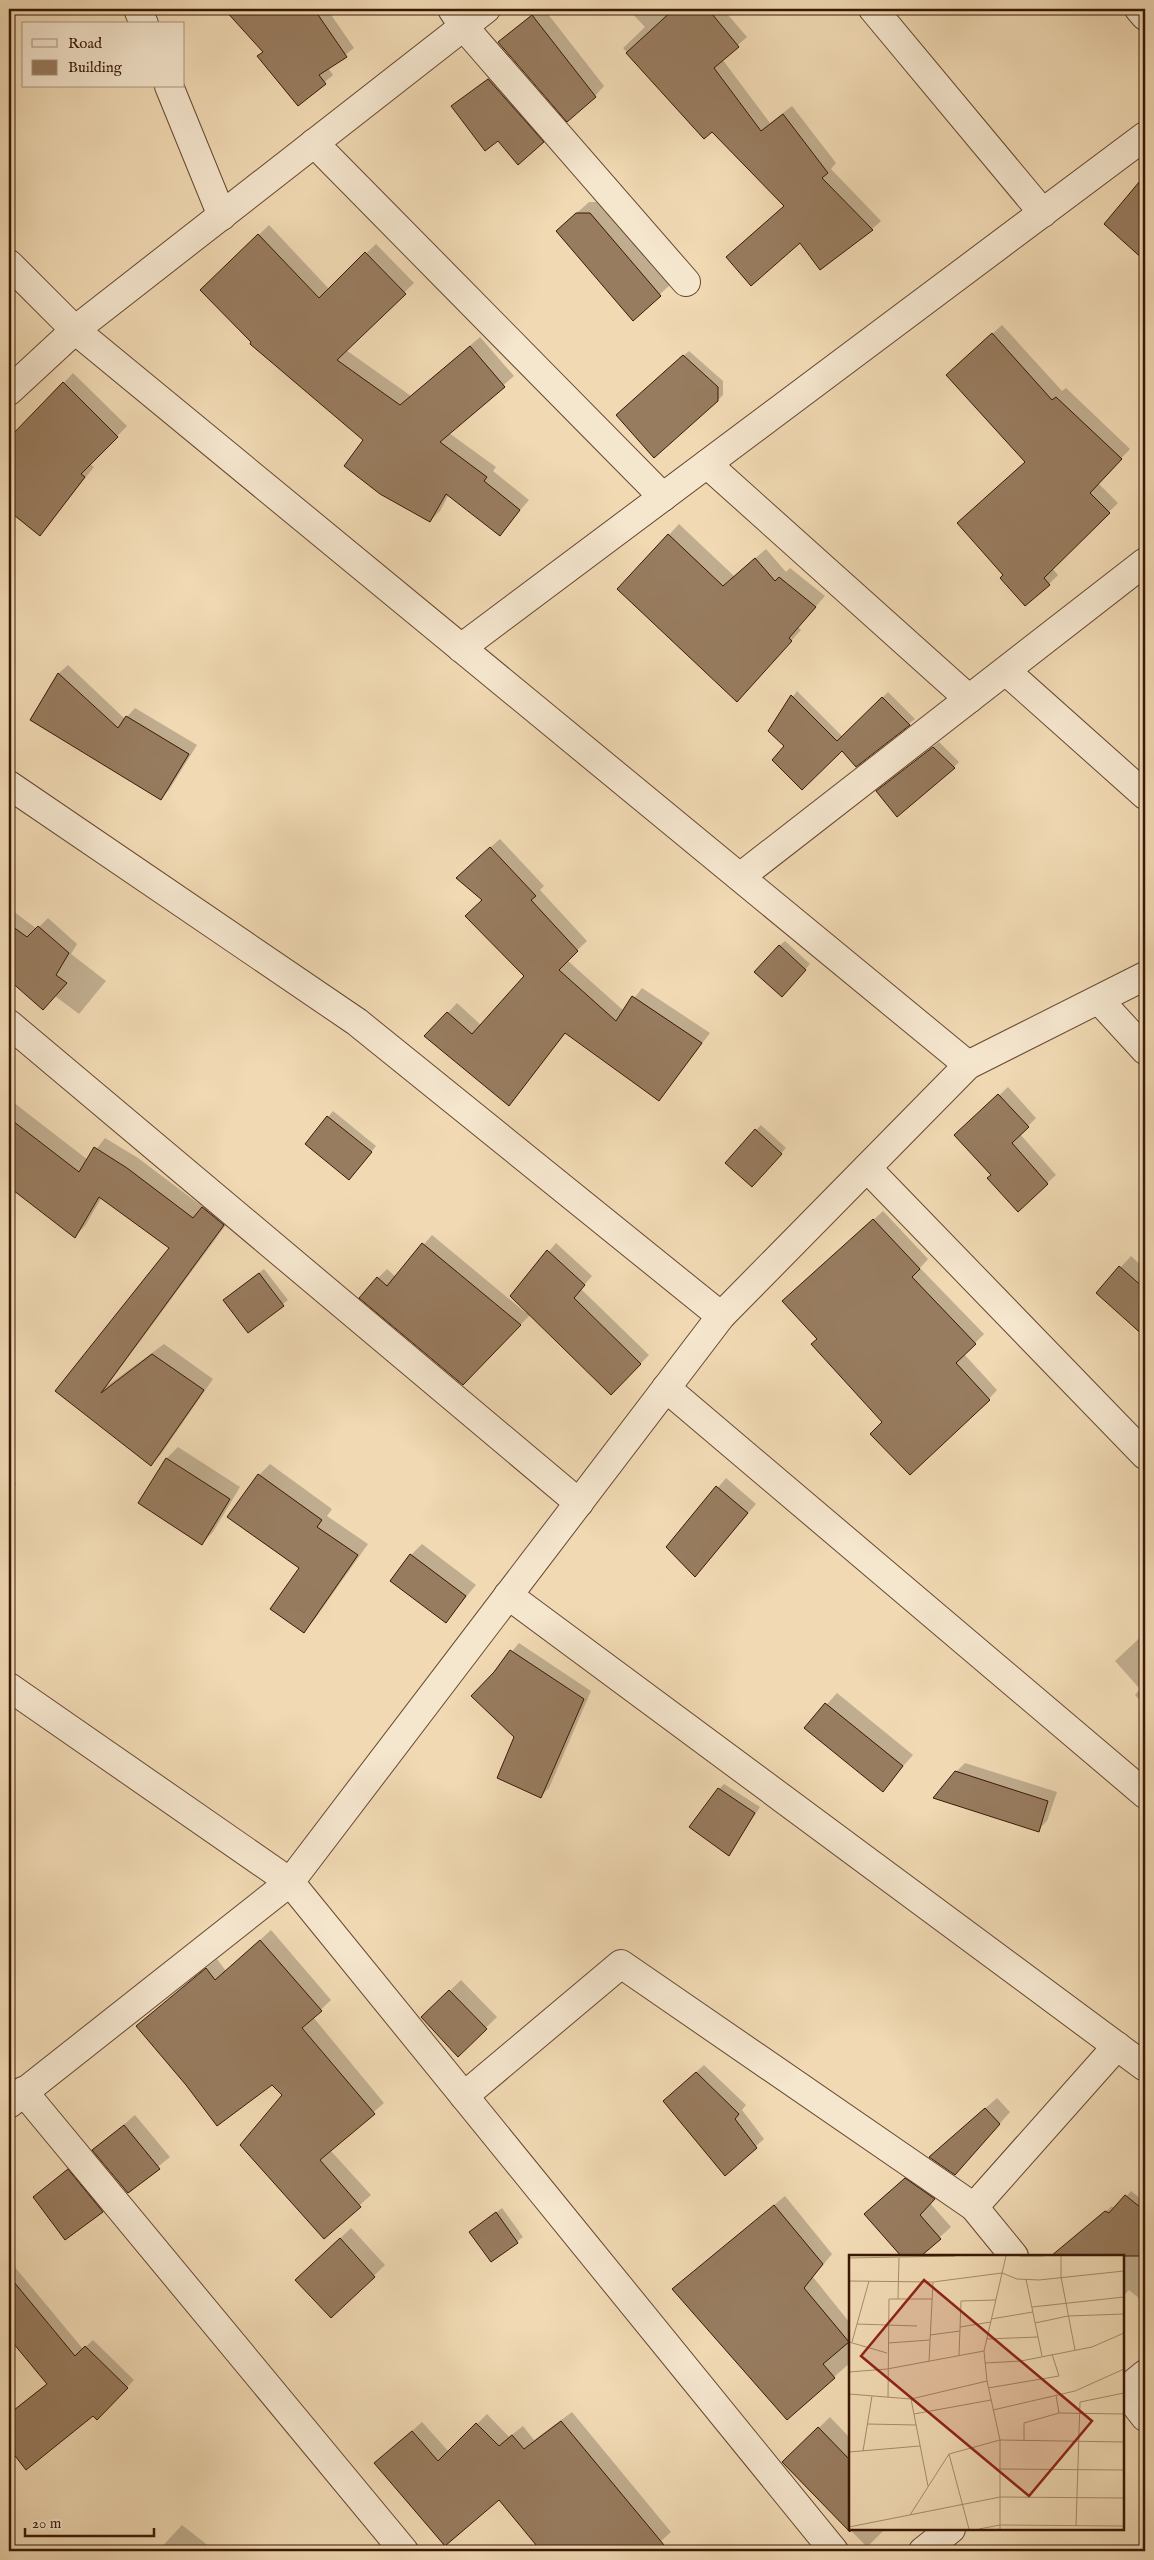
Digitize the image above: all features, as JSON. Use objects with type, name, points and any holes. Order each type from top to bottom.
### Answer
[{"type":"street","points":[[138,9],[143,22]]},
{"type":"street","points":[[9,392],[74,330],[314,143],[458,17],[486,9]]},
{"type":"street","points":[[873,9],[1043,213]]},
{"type":"street","points":[[1139,9],[1145,16]]},
{"type":"street","points":[[458,17],[686,282]]},
{"type":"street","points":[[170,88],[222,216]]},
{"type":"street","points":[[461,648],[1145,136]]},
{"type":"street","points":[[314,143],[663,497]]},
{"type":"street","points":[[9,264],[74,330],[968,1065]]},
{"type":"street","points":[[707,464],[969,698]]},
{"type":"street","points":[[740,877],[1145,562]]},
{"type":"street","points":[[1006,671],[1145,795]]},
{"type":"street","points":[[9,785],[357,1022],[721,1316]]},
{"type":"street","points":[[404,2551],[16,2098],[290,1882],[721,1316],[968,1065],[1145,976]]},
{"type":"street","points":[[1099,1000],[1145,1050]]},
{"type":"street","points":[[9,1024],[579,1503]]},
{"type":"street","points":[[867,1168],[1145,1455]]},
{"type":"street","points":[[666,1388],[1145,1794]]},
{"type":"street","points":[[508,1595],[1145,2067]]},
{"type":"street","points":[[9,1687],[290,1882],[834,2551]]},
{"type":"street","points":[[464,2096],[621,1964],[974,2207],[1013,2255]]},
{"type":"street","points":[[974,2207],[1117,2046]]},
{"type":"street","points":[[1124,2390],[1145,2374]]},
{"type":"street","points":[[1124,2392],[1145,2417]]},
{"type":"street","points":[[923,2551],[951,2530]]},
{"type":"building","points":[[224,9],[314,9],[347,57],[319,75],[326,84],[298,106],[257,56],[263,52]]},
{"type":"building","points":[[674,9],[708,9],[739,47],[714,68],[761,131],[783,114],[828,173],[822,178],[873,230],[820,270],[800,243],[751,286],[726,257],[784,206],[712,132],[704,139],[626,53]]},
{"type":"building","points":[[532,15],[596,97],[567,122],[498,42]]},
{"type":"building","points":[[488,79],[544,142],[518,165],[498,141],[485,151],[451,106]]},
{"type":"building","points":[[1145,175],[1145,261],[1104,224]]},
{"type":"building","points":[[576,213],[590,213],[661,296],[633,321],[556,231]]},
{"type":"building","points":[[258,234],[319,298],[365,252],[406,294],[337,360],[400,405],[470,346],[505,387],[440,442],[487,477],[484,481],[520,510],[500,536],[446,494],[430,522],[380,494],[344,466],[363,440],[250,344],[251,342],[200,290]]},
{"type":"building","points":[[992,333],[1052,400],[1056,397],[1122,459],[1090,493],[1110,513],[1044,578],[1050,585],[1025,606],[1000,578],[1003,575],[957,523],[1025,462],[946,375]]},
{"type":"building","points":[[683,355],[718,387],[718,401],[654,458],[616,415]]},
{"type":"building","points":[[63,382],[118,437],[81,474],[85,477],[40,536],[9,511],[9,438]]},
{"type":"building","points":[[668,534],[723,586],[755,558],[775,581],[779,577],[816,607],[789,638],[792,641],[737,702],[617,589]]},
{"type":"building","points":[[58,673],[118,728],[126,716],[189,754],[161,800],[30,720]]},
{"type":"building","points":[[791,695],[837,741],[882,697],[910,725],[856,767],[842,751],[802,790],[772,760],[784,746],[768,731]]},
{"type":"building","points":[[933,747],[955,768],[897,817],[876,791]]},
{"type":"building","points":[[490,847],[536,896],[531,900],[578,951],[559,970],[616,1021],[632,996],[702,1043],[659,1101],[565,1033],[509,1106],[424,1036],[447,1012],[472,1034],[524,976],[465,916],[482,900],[456,878]]},
{"type":"building","points":[[9,924],[27,937],[38,926],[69,953],[56,975],[67,983],[43,1010],[9,980]]},
{"type":"building","points":[[779,945],[806,970],[782,997],[754,972]]},
{"type":"building","points":[[998,1094],[1029,1127],[1012,1143],[1048,1184],[1018,1212],[987,1178],[991,1175],[954,1135]]},
{"type":"building","points":[[327,1116],[372,1152],[349,1180],[305,1144]]},
{"type":"building","points":[[9,1118],[79,1172],[94,1147],[127,1168],[193,1218],[202,1207],[224,1225],[101,1393],[152,1354],[204,1390],[151,1466],[55,1391],[169,1248],[99,1197],[75,1238],[9,1187]]},
{"type":"building","points":[[755,1129],[782,1154],[752,1187],[725,1163]]},
{"type":"building","points":[[873,1219],[920,1269],[912,1277],[976,1344],[956,1363],[990,1400],[910,1475],[870,1434],[882,1422],[811,1344],[817,1339],[782,1301]]},
{"type":"building","points":[[422,1243],[521,1325],[463,1385],[359,1298],[377,1277],[387,1286]]},
{"type":"building","points":[[547,1250],[585,1285],[574,1298],[641,1364],[611,1395],[510,1296]]},
{"type":"building","points":[[1119,1266],[1145,1289],[1145,1337],[1096,1293]]},
{"type":"building","points":[[259,1273],[284,1306],[248,1333],[223,1300]]},
{"type":"building","points":[[166,1458],[230,1499],[202,1545],[138,1503]]},
{"type":"building","points":[[258,1474],[322,1520],[317,1527],[358,1555],[304,1633],[270,1609],[299,1568],[227,1517]]},
{"type":"building","points":[[716,1486],[748,1513],[695,1577],[666,1547]]},
{"type":"building","points":[[410,1554],[466,1596],[446,1623],[390,1581]]},
{"type":"building","points":[[510,1650],[584,1699],[541,1798],[497,1778],[514,1737],[471,1696],[494,1672]]},
{"type":"building","points":[[825,1703],[903,1766],[883,1792],[804,1728]]},
{"type":"building","points":[[955,1771],[1048,1801],[1039,1832],[933,1798]]},
{"type":"building","points":[[718,1788],[755,1813],[729,1856],[689,1827]]},
{"type":"building","points":[[260,1940],[322,2011],[302,2028],[375,2114],[320,2160],[361,2207],[324,2239],[240,2145],[282,2095],[272,2085],[217,2126],[186,2085],[136,2026],[206,1968],[215,1980]]},
{"type":"building","points":[[449,1990],[487,2029],[458,2057],[421,2017]]},
{"type":"building","points":[[696,2072],[739,2114],[735,2119],[757,2148],[725,2176],[663,2101]]},
{"type":"building","points":[[985,2108],[1000,2124],[955,2175],[929,2157]]},
{"type":"building","points":[[124,2125],[160,2169],[128,2193],[92,2150]]},
{"type":"building","points":[[68,2169],[103,2212],[65,2240],[33,2197]]},
{"type":"building","points":[[905,2178],[935,2199],[920,2215],[941,2239],[922,2255],[900,2255],[864,2214]]},
{"type":"building","points":[[1125,2195],[1145,2211],[1145,2256],[1052,2255],[1105,2211],[1109,2213]]},
{"type":"building","points":[[774,2205],[823,2264],[804,2288],[849,2342],[823,2364],[835,2378],[787,2420],[672,2289]]},
{"type":"building","points":[[496,2212],[518,2243],[491,2262],[469,2232]]},
{"type":"building","points":[[340,2238],[375,2277],[331,2318],[295,2280]]},
{"type":"building","points":[[9,2276],[75,2356],[85,2346],[128,2388],[97,2420],[93,2416],[26,2470],[9,2448],[9,2414],[47,2384],[9,2338]]},
{"type":"building","points":[[561,2421],[669,2551],[541,2551],[499,2500],[445,2546],[374,2463],[412,2431],[438,2461],[476,2423],[499,2446],[512,2435],[524,2449]]},
{"type":"building","points":[[818,2427],[849,2459],[850,2532],[782,2462]]}]
